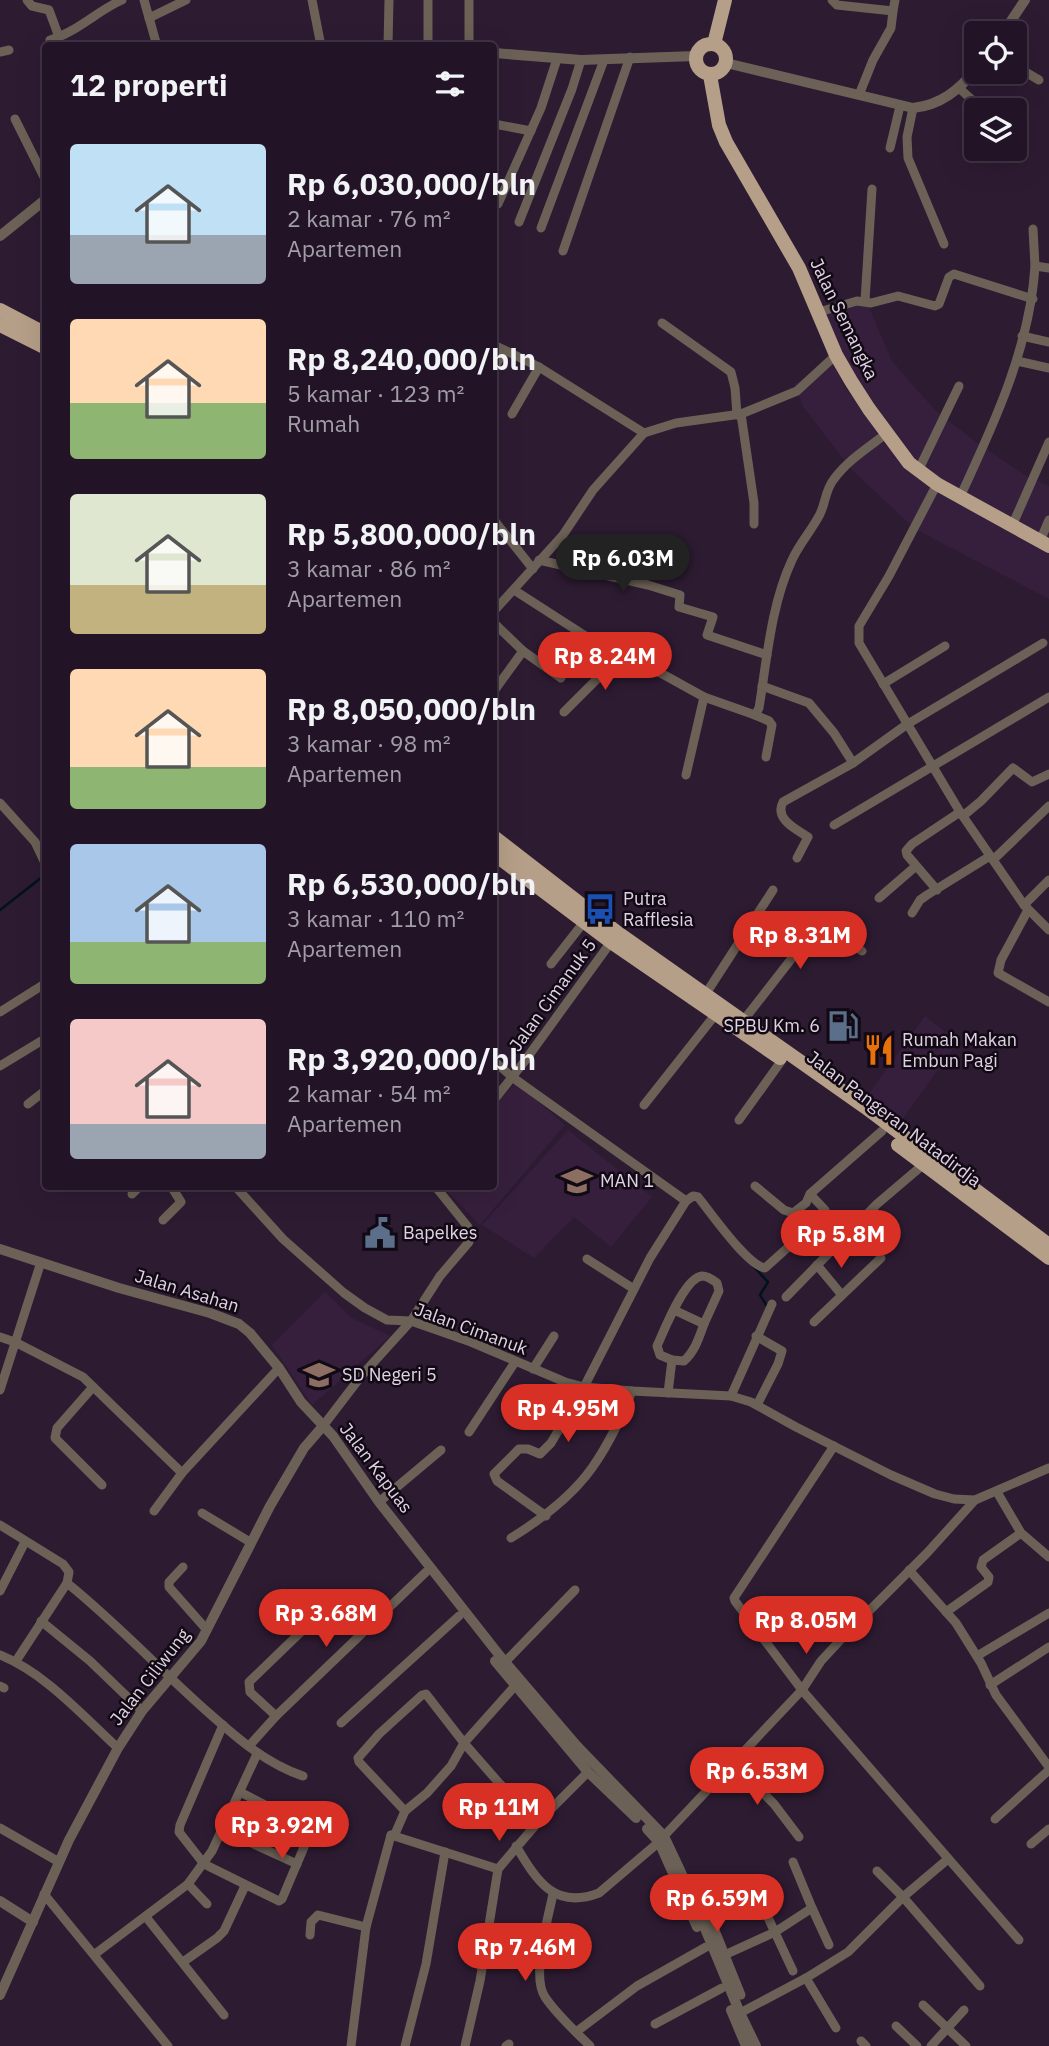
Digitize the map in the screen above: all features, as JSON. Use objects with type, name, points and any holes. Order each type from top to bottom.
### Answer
[{"type":"main road","points":[[714,44],[725,0]]},
{"type":"main road","points":[[706,44],[714,44],[725,52],[726,63],[720,72],[710,75],[697,66],[696,56],[699,49],[706,44]]},
{"type":"main road","name":"Jalan Semangka","points":[[710,75],[719,125],[726,142],[793,256],[836,355],[869,410],[918,471],[1044,543]]},
{"type":"main road","points":[[0,310],[42,332]]},
{"type":"main road","points":[[0,325],[42,346]]},
{"type":"main road","points":[[497,840],[584,922],[614,937]]},
{"type":"main road","points":[[497,854],[523,867],[614,937]]},
{"type":"main road","name":"Jalan Pangeran Natadirdja","points":[[614,937],[705,995],[718,1011],[743,1021],[865,1107],[1049,1245]]},
{"type":"main road","name":"Jalan Pangeran Natadirdja","points":[[614,937],[882,1131],[1049,1258]]},
{"type":"street","points":[[27,0],[32,6],[49,10],[54,38],[122,0]]},
{"type":"street","points":[[144,0],[156,42]]},
{"type":"street","points":[[149,18],[186,0]]},
{"type":"street","points":[[312,0],[320,42]]},
{"type":"street","points":[[388,42],[389,0]]},
{"type":"street","points":[[428,0],[428,42]]},
{"type":"street","points":[[469,0],[469,42]]},
{"type":"street","points":[[832,0],[837,5],[893,11]]},
{"type":"street","points":[[859,96],[873,60],[891,28],[895,0]]},
{"type":"street","points":[[1011,21],[1025,0]]},
{"type":"street","points":[[497,53],[581,60],[696,56]]},
{"type":"street","points":[[563,251],[630,57]]},
{"type":"street","points":[[498,204],[541,108],[557,59]]},
{"type":"street","points":[[519,222],[581,60]]},
{"type":"street","points":[[541,228],[604,60]]},
{"type":"street","points":[[726,63],[913,108],[926,107],[940,101],[964,82]]},
{"type":"street","points":[[1027,73],[1040,80]]},
{"type":"street","points":[[959,88],[970,98]]},
{"type":"street","points":[[890,148],[900,106]]},
{"type":"street","points":[[913,108],[908,158],[944,244]]},
{"type":"street","points":[[15,119],[42,173]]},
{"type":"street","points":[[497,125],[531,131]]},
{"type":"street","points":[[865,301],[872,189]]},
{"type":"street","points":[[0,236],[42,202]]},
{"type":"street","points":[[960,497],[986,442],[1017,361],[1032,299],[1035,266],[1033,229]]},
{"type":"street","points":[[1035,266],[1049,268]]},
{"type":"street","points":[[819,312],[853,302],[873,303],[898,296],[935,306],[939,304],[949,277],[954,274],[1032,299]]},
{"type":"street","points":[[662,323],[731,372],[754,503],[754,524]]},
{"type":"street","points":[[1022,336],[1049,342]]},
{"type":"street","points":[[497,346],[539,367],[644,433]]},
{"type":"street","points":[[497,363],[504,350]]},
{"type":"street","points":[[497,606],[563,535],[593,490],[644,433],[676,423],[739,414],[797,391],[836,355]]},
{"type":"street","points":[[1017,361],[1049,368]]},
{"type":"street","points":[[512,414],[539,367]]},
{"type":"street","points":[[918,471],[959,386]]},
{"type":"street","points":[[755,715],[784,578],[792,558],[821,512],[827,488],[850,462],[887,433]]},
{"type":"street","points":[[1012,526],[1049,442]]},
{"type":"street","points":[[937,484],[889,576],[859,626],[859,643],[906,724],[991,858],[1026,907],[1049,930]]},
{"type":"street","points":[[1044,543],[1049,520]]},
{"type":"street","points":[[497,524],[533,569]]},
{"type":"street","points":[[540,561],[648,585],[680,595],[679,607],[713,617],[707,635],[767,655]]},
{"type":"street","points":[[514,590],[592,641],[621,651],[704,697],[769,721],[772,726],[766,757]]},
{"type":"street","points":[[497,626],[523,651],[561,678]]},
{"type":"street","points":[[797,858],[808,837],[786,822],[780,805],[853,763],[906,724],[1043,643]]},
{"type":"street","points":[[883,684],[945,646]]},
{"type":"street","points":[[497,687],[523,651]]},
{"type":"street","points":[[564,712],[611,665],[621,651]]},
{"type":"street","points":[[762,686],[809,703],[834,733],[853,763]]},
{"type":"street","points":[[686,775],[704,697]]},
{"type":"street","points":[[834,825],[1049,697]]},
{"type":"street","points":[[937,890],[908,855],[907,848],[981,802],[1013,768],[1032,782],[1049,774]]},
{"type":"street","points":[[0,803],[35,842],[42,857]]},
{"type":"street","points":[[912,913],[920,900],[991,858],[1049,806]]},
{"type":"street","points":[[878,898],[916,866]]},
{"type":"street","points":[[1049,880],[1026,907],[1001,960],[998,974],[1049,1002]]},
{"type":"street","points":[[705,995],[772,890]]},
{"type":"street","points":[[551,964],[584,922]]},
{"type":"street","points":[[743,1021],[817,926],[862,951]]},
{"type":"street","name":"Jalan Cimanuk 5","points":[[497,1096],[614,937]]},
{"type":"street","points":[[0,1012],[42,986]]},
{"type":"street","points":[[644,1105],[718,1011]]},
{"type":"street","points":[[1,1064],[42,1040]]},
{"type":"street","points":[[739,1120],[782,1060]]},
{"type":"street","points":[[497,1064],[686,1201]]},
{"type":"street","points":[[28,1104],[42,1093]]},
{"type":"street","points":[[755,1186],[791,1214],[882,1131]]},
{"type":"street","points":[[786,1297],[877,1204],[924,1164]]},
{"type":"street","points":[[132,1194],[136,1190]]},
{"type":"street","points":[[163,1220],[180,1202],[174,1190]]},
{"type":"street","name":"Jalan Cimanuk","points":[[239,1190],[283,1239],[344,1293],[387,1320],[411,1321],[471,1342],[565,1382],[584,1387],[731,1396],[757,1405],[891,1475],[934,1494],[954,1499],[975,1500],[1049,1468]]},
{"type":"street","points":[[323,1426],[362,1375],[411,1321],[440,1276],[469,1241],[468,1227],[438,1190]]},
{"type":"street","points":[[546,1516],[497,1481],[494,1474],[519,1449],[536,1453],[544,1451],[551,1443],[584,1387],[650,1258],[686,1201],[693,1196],[698,1197],[735,1244],[758,1266],[765,1268],[822,1218],[825,1210],[810,1194]]},
{"type":"street","name":"Jalan Asahan","points":[[0,1249],[97,1282],[230,1319],[250,1333],[323,1426]]},
{"type":"street","points":[[814,1322],[881,1258]]},
{"type":"street","points":[[587,1259],[634,1289]]},
{"type":"street","points":[[0,1390],[41,1262]]},
{"type":"street","points":[[817,1265],[841,1294]]},
{"type":"street","points":[[701,1276],[718,1283],[719,1291],[696,1347],[684,1361],[660,1355],[657,1346],[674,1310],[691,1283],[701,1276]]},
{"type":"street","points":[[731,1396],[772,1304]]},
{"type":"street","points":[[674,1310],[704,1324]]},
{"type":"street","points":[[533,1369],[555,1336]]},
{"type":"street","points":[[756,1336],[782,1351],[757,1405]]},
{"type":"street","points":[[0,1337],[82,1377],[182,1474]]},
{"type":"street","points":[[668,1393],[672,1360]]},
{"type":"street","points":[[469,1432],[515,1362]]},
{"type":"street","points":[[154,1511],[182,1474],[279,1368]]},
{"type":"street","points":[[93,1387],[54,1434],[102,1485]]},
{"type":"street","points":[[511,1538],[546,1516],[577,1488],[598,1462],[632,1391]]},
{"type":"street","name":"Jalan Kapuas","points":[[323,1426],[333,1436],[379,1503],[574,1749],[589,1772],[661,1839],[722,1988],[740,2044]]},
{"type":"street","name":"Jalan Kapuas","points":[[323,1426],[328,1440],[380,1514],[515,1686],[661,1839],[687,1885],[721,1957],[740,2013],[756,2046]]},
{"type":"street","name":"Jalan Ciliwung","points":[[0,1995],[59,1861],[118,1748],[142,1711],[196,1648],[250,1542],[304,1448],[323,1426]]},
{"type":"street","points":[[834,1446],[734,1598],[736,1604],[802,1690],[1019,1940]]},
{"type":"street","points":[[379,1503],[441,1450]]},
{"type":"street","points":[[997,1492],[1021,1533],[1049,1557]]},
{"type":"street","points":[[516,1846],[531,1872],[553,1894],[571,1898],[599,1893],[661,1839],[734,1763],[802,1690],[821,1661],[975,1500]]},
{"type":"street","points":[[202,1513],[250,1542]]},
{"type":"street","points":[[0,1539],[4,1528],[63,1564],[69,1572],[67,1583],[16,1661]]},
{"type":"street","points":[[946,1612],[988,1582],[989,1577],[981,1567],[983,1560],[1021,1533]]},
{"type":"street","points":[[0,1591],[25,1542]]},
{"type":"street","points":[[183,1567],[169,1582],[169,1587],[207,1629]]},
{"type":"street","points":[[909,1570],[946,1612],[976,1656],[990,1685],[1048,1763],[995,1819]]},
{"type":"street","points":[[249,1746],[276,1716],[426,1572]]},
{"type":"street","points":[[67,1583],[170,1679],[257,1754],[303,1776]]},
{"type":"street","points":[[505,1662],[575,1590]]},
{"type":"street","points":[[276,1716],[250,1692],[249,1682],[336,1598],[347,1599],[371,1626]]},
{"type":"street","points":[[976,1656],[1049,1613]]},
{"type":"street","points":[[341,1723],[459,1616]]},
{"type":"street","points":[[41,1621],[90,1661],[142,1711]]},
{"type":"street","points":[[990,1685],[1049,1647]]},
{"type":"street","points":[[0,1655],[16,1661],[43,1681],[118,1748]]},
{"type":"street","points":[[351,2046],[366,1927],[391,1835],[395,1834],[405,1811],[427,1793],[451,1766],[464,1743],[515,1686]]},
{"type":"street","points":[[405,1811],[358,1758],[425,1694],[499,1783],[538,1821]]},
{"type":"street","points":[[223,1726],[179,1832],[204,1864],[279,1901],[321,1810]]},
{"type":"street","points":[[94,1954],[188,1884],[204,1864],[223,1830],[257,1754]]},
{"type":"street","points":[[734,1763],[774,1804],[799,1838]]},
{"type":"street","points":[[465,2046],[480,1980],[498,1869],[538,1821],[589,1772]]},
{"type":"street","points":[[240,1792],[303,1823],[310,1833]]},
{"type":"street","points":[[0,1828],[59,1861]]},
{"type":"street","points":[[1031,1844],[1049,1829]]},
{"type":"street","points":[[223,1830],[297,1864]]},
{"type":"street","points":[[391,1835],[498,1869]]},
{"type":"street","points":[[405,2046],[426,1964],[445,1852]]},
{"type":"street","points":[[740,2013],[848,1952],[903,1897],[948,1859]]},
{"type":"street","points":[[793,1863],[829,1945]]},
{"type":"street","points":[[877,1871],[980,1986]]},
{"type":"street","points":[[751,1881],[793,1971]]},
{"type":"street","points":[[188,1884],[207,1904]]},
{"type":"street","points":[[183,1962],[224,1931],[245,1886]]},
{"type":"street","points":[[44,1894],[168,2046]]},
{"type":"street","points":[[553,1894],[543,1945],[540,1986],[544,1996],[590,2046]]},
{"type":"street","points":[[0,1901],[33,1922]]},
{"type":"street","points":[[721,1957],[775,1932],[812,1908]]},
{"type":"street","points":[[708,1913],[721,1957],[741,1995]]},
{"type":"street","points":[[310,1935],[311,1922],[318,1915],[366,1927]]},
{"type":"street","points":[[146,1917],[224,2015]]},
{"type":"street","points":[[576,2032],[637,1986],[706,1947]]},
{"type":"street","points":[[806,1978],[836,2028]]},
{"type":"street","points":[[655,2024],[722,1988]]},
{"type":"street","points":[[923,2005],[966,2046]]},
{"type":"street","points":[[931,2046],[964,2010]]},
{"type":"street","points":[[896,2026],[917,2046]]},
{"type":"shaded area","points":[[865,298],[892,361],[934,409],[1025,475],[1049,486],[1049,542],[936,480],[891,440],[812,311]]},
{"type":"shaded area","points":[[831,357],[844,386],[890,442],[933,481],[1049,546],[1049,599],[915,529],[853,471],[804,408],[794,385]]},
{"type":"shaded area","points":[[925,1016],[958,1042],[896,1128],[862,1104]]},
{"type":"shaded area","points":[[516,1082],[565,1125],[480,1225],[446,1190],[497,1190],[497,1104]]},
{"type":"shaded area","name":"MAN 1","points":[[568,1130],[652,1197],[611,1247],[574,1217],[534,1258],[482,1225]]},
{"type":"shaded area","name":"SD Negeri 5","points":[[325,1292],[352,1318],[390,1336],[312,1405],[272,1345]]},
{"type":"waterway","points":[[0,910],[42,877]]},
{"type":"waterway","points":[[754,1267],[768,1282],[760,1295],[767,1306]]},
{"type":"place","name":"Putra Rafflesia","points":[[600,909]]},
{"type":"place","name":"SPBU Km. 6","points":[[843,1026]]},
{"type":"place","name":"Rumah Makan Embun Pagi","points":[[879,1050]]},
{"type":"place","name":"MAN 1","points":[[577,1181]]},
{"type":"place","name":"Bapelkes","points":[[380,1233]]},
{"type":"place","name":"SD Negeri 5","points":[[319,1375]]}]
